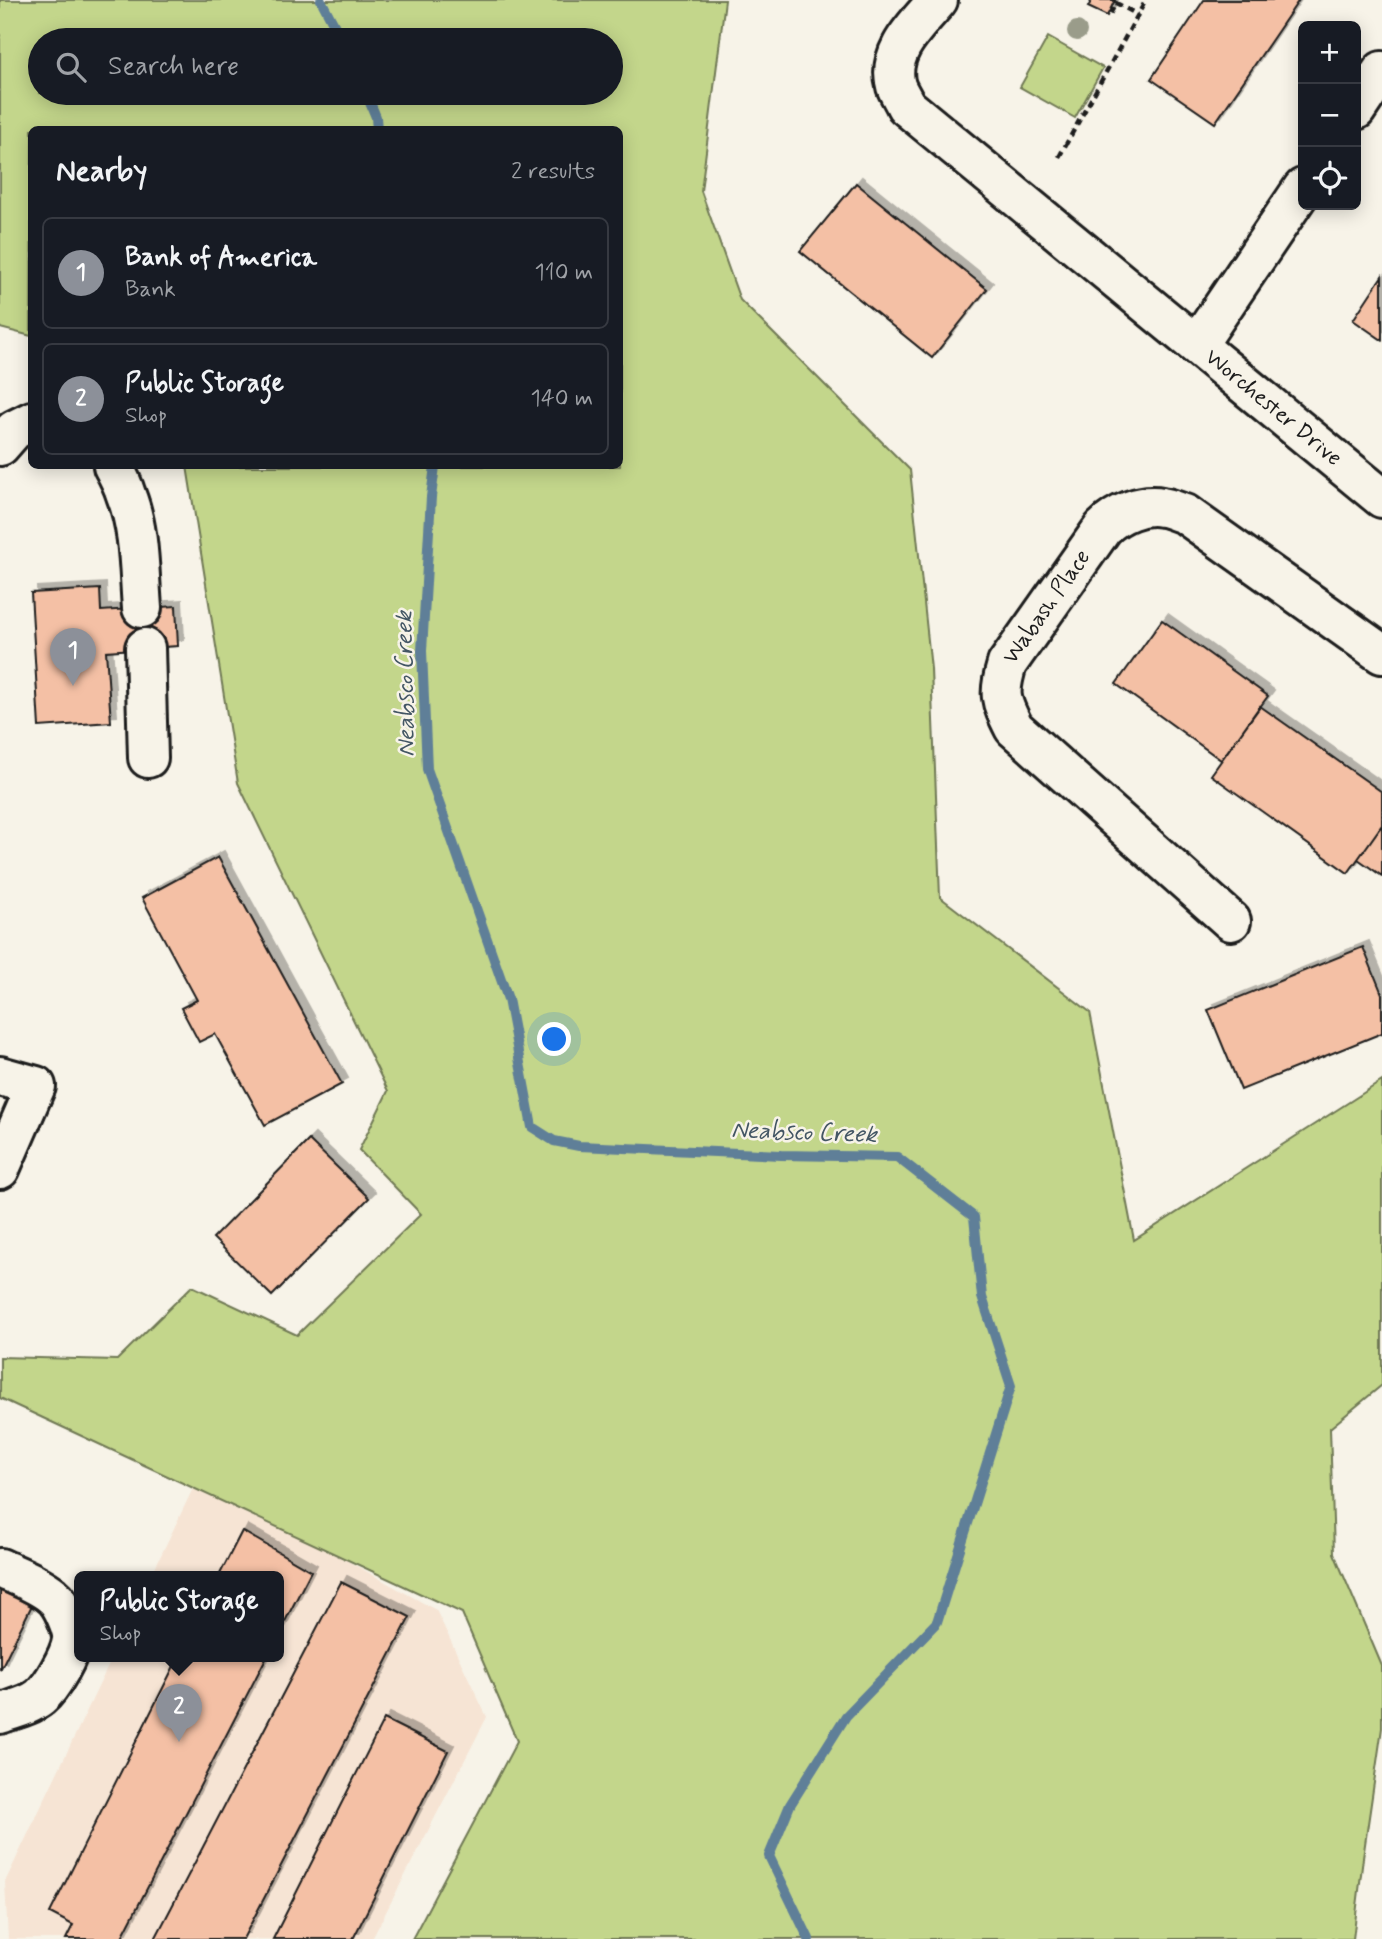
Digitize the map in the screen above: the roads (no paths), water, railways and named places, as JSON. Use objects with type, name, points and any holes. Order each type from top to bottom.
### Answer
[{"type":"street","name":"Worchester Drive","points":[[938,0],[902,43],[894,64],[896,86],[906,106],[1382,498]]},
{"type":"street","points":[[1361,102],[1382,71]]},
{"type":"street","points":[[1197,345],[1298,195]]},
{"type":"street","points":[[0,446],[14,430],[28,423]]},
{"type":"street","points":[[114,469],[127,497],[133,520],[142,608]]},
{"type":"street","name":"Wabash Place","points":[[1230,921],[1014,728],[1002,704],[1001,686],[1007,664],[1103,528],[1112,520],[1135,509],[1160,506],[1185,514],[1382,654]]},
{"type":"street","points":[[145,648],[148,758]]},
{"type":"street","points":[[0,1076],[36,1086],[0,1169]]},
{"type":"street","points":[[0,1568],[54,1597],[63,1610],[73,1636],[70,1650],[41,1696],[0,1714]]},
{"type":"waterway","name":"Neabsco Creek","points":[[321,0],[336,28]]},
{"type":"waterway","name":"Neabsco Creek","points":[[371,105],[377,126]]},
{"type":"waterway","name":"Neabsco Creek","points":[[435,469],[422,651],[427,769],[508,999],[532,1127],[554,1141],[579,1146],[897,1157],[974,1217],[982,1297],[1011,1386],[937,1622],[846,1716],[790,1805],[769,1856],[809,1939]]},
{"type":"place","name":"Bank of America","points":[[73,686]]},
{"type":"place","name":"Public Storage","points":[[179,1742]]}]
